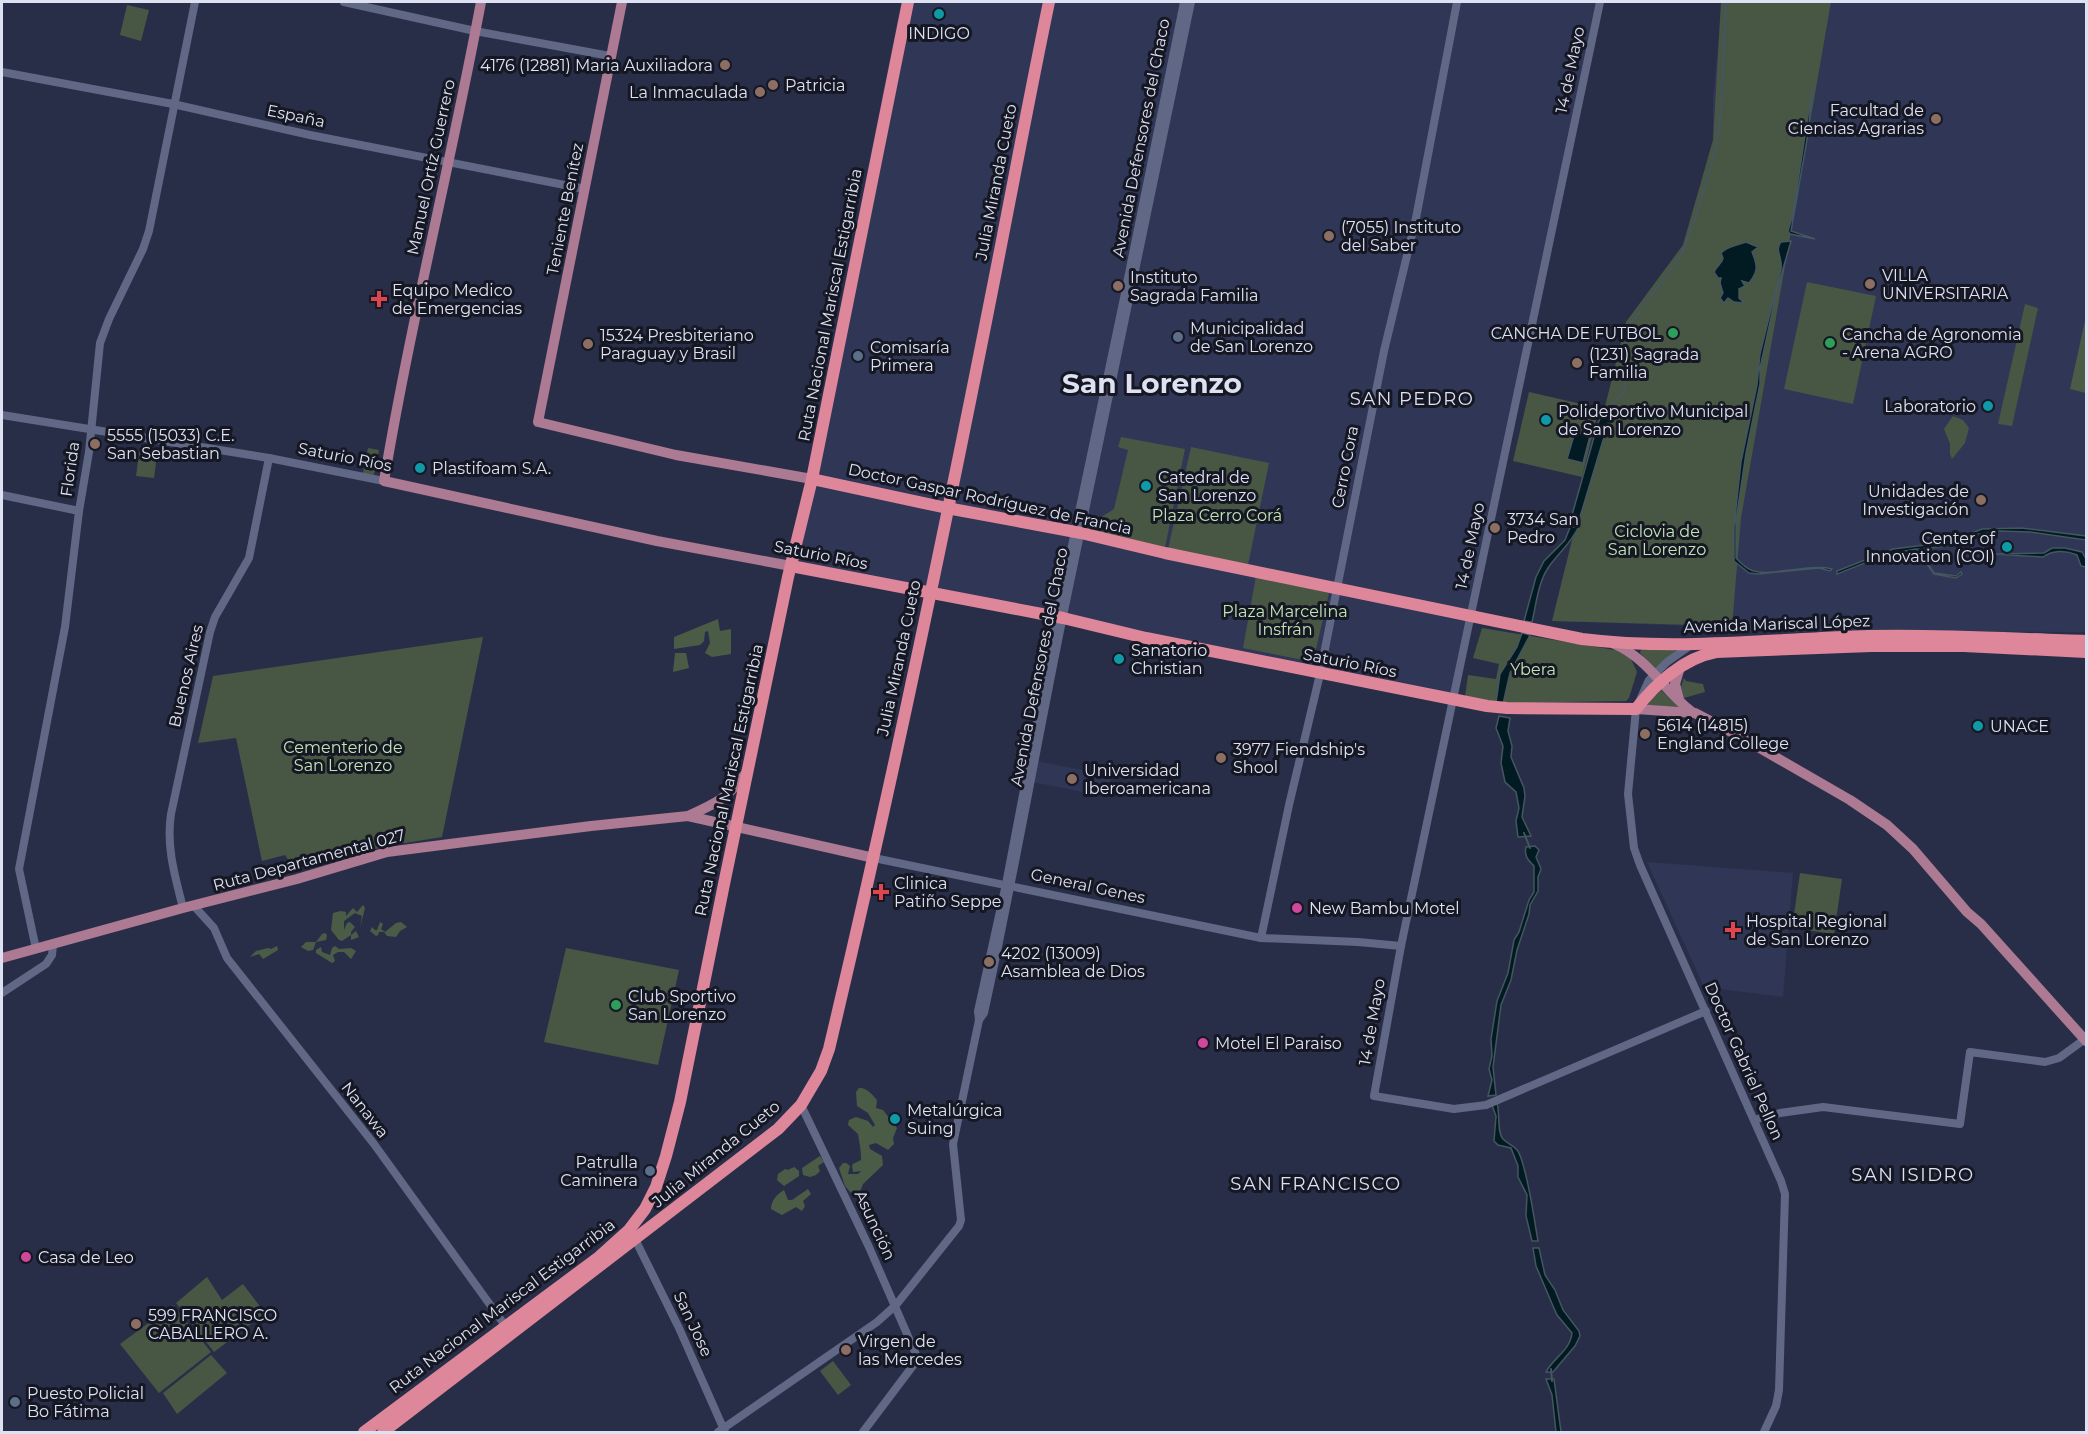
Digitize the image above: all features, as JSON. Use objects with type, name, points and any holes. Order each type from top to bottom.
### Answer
[{"type":"highway","name":"Ruta Nacional Mariscal Estigarribia","points":[[383,1432],[632,1235],[656,1187],[680,1102],[791,566],[812,479],[908,2]]},
{"type":"highway","name":"Julia Miranda Cueto","points":[[632,1235],[661,1220],[778,1130],[801,1105],[829,1049],[874,858],[948,508],[1049,2]]},
{"type":"highway","name":"Doctor Gaspar Rodríguez de Francia","points":[[812,479],[948,508],[1078,532],[1165,553],[1471,615]]},
{"type":"highway","name":"Saturio Ríos","points":[[791,566],[1060,617],[1146,638],[1487,706],[1636,709]]},
{"type":"highway","name":"Avenida Mariscal López","points":[[1471,615],[1536,630],[1610,642],[1692,645],[1914,636],[2086,641]]},
{"type":"highway","name":"Avenida Mariscal López","points":[[1636,709],[1658,678],[1703,655],[1716,652],[1871,646],[1964,646],[2086,652]]},
{"type":"highway","points":[[645,1209],[661,1220]]},
{"type":"highway","name":"Ruta Nacional Mariscal Estigarribia","points":[[364,1432],[509,1331]]},
{"type":"main road","name":"Manuel Ortíz Guerrero","points":[[384,481],[399,392],[481,2]]},
{"type":"main road","name":"Teniente Benítez","points":[[538,422],[622,2]]},
{"type":"main road","name":"Doctor Gaspar Rodríguez de Francia","points":[[538,422],[676,454],[812,479]]},
{"type":"main road","name":"Saturio Ríos","points":[[384,481],[646,538],[791,566]]},
{"type":"main road","points":[[1610,642],[1634,654],[1680,702],[1695,713],[1850,800],[1887,825],[1913,849],[1967,912],[1981,924],[2086,1040]]},
{"type":"main road","points":[[1680,667],[1675,684],[1680,702]]},
{"type":"main road","points":[[1636,709],[1695,713]]},
{"type":"main road","points":[[688,816],[717,804],[748,772]]},
{"type":"main road","name":"Ruta Departamental 027","points":[[2,958],[297,879],[387,852],[688,816],[737,829]]},
{"type":"main road","name":"General Genes","points":[[737,829],[874,858]]},
{"type":"street","name":"Florida","points":[[36,950],[19,869],[65,627],[79,511],[89,452],[100,343],[146,240],[195,2]]},
{"type":"street","points":[[344,2],[475,31],[610,56]]},
{"type":"street","name":"Avenida Defensores del Chaco","points":[[1078,532],[1184,2]]},
{"type":"street","name":"Avenida Defensores del Chaco","points":[[722,1431],[877,1322],[896,1305],[962,1220],[953,1144],[979,1020],[984,1013],[1060,617],[1191,2]]},
{"type":"street","name":"Cerro Cora","points":[[1261,938],[1320,674],[1384,351],[1416,218],[1457,2]]},
{"type":"street","name":"14 de Mayo","points":[[1599,2],[1401,946],[1374,1096],[1454,1109],[1486,1105],[1706,1011]]},
{"type":"street","name":"España","points":[[2,72],[173,104],[310,135],[585,189]]},
{"type":"street","name":"Saturio Ríos","points":[[2,415],[268,458],[384,481]]},
{"type":"street","name":"Buenos Aires","points":[[188,907],[170,853],[168,834],[171,814],[210,632],[215,617],[249,558],[268,458]]},
{"type":"street","points":[[2,495],[79,511]]},
{"type":"street","points":[[1658,678],[1667,662],[1692,645]]},
{"type":"street","name":"Doctor Gabriel Pellon","points":[[1636,709],[1628,794],[1634,848],[1785,1194],[1779,1390],[1776,1406],[1764,1432]]},
{"type":"street","name":"General Genes","points":[[874,858],[1261,938],[1401,946]]},
{"type":"street","name":"Nanawa","points":[[188,907],[214,928],[227,958],[374,1144],[509,1331]]},
{"type":"street","points":[[2,993],[46,964],[52,955],[53,945]]},
{"type":"street","points":[[1754,1120],[1780,1113],[1823,1107],[1960,1124],[1970,1052],[2045,1062],[2058,1058],[2086,1040]]},
{"type":"street","name":"Asunción","points":[[801,1105],[896,1305],[918,1359],[863,1432]]},
{"type":"street","name":"San Jose","points":[[632,1235],[679,1328],[722,1431]]},
{"type":"shaded area","points":[[901,2],[1602,2],[1453,701],[788,569]]},
{"type":"shaded area","name":"VILLA UNIVERSITARIA","points":[[1722,2],[2086,2],[2086,632],[1770,633],[1696,626],[1552,621],[1626,322],[1683,245],[1713,141],[1713,98]]},
{"type":"shaded area","points":[[1813,83],[1808,134],[1791,231],[1815,239],[1790,234],[1788,231],[1793,214]]},
{"type":"shaded area","points":[[1791,241],[1777,290],[1760,368],[1760,384],[1746,453],[1736,521],[1736,558],[1747,568],[1758,572],[1819,568],[1758,574],[1749,573],[1734,561],[1734,527],[1741,462],[1757,385],[1760,354],[1781,269],[1779,245],[1781,242]]},
{"type":"shaded area","points":[[1746,242],[1758,247],[1752,252],[1756,265],[1754,275],[1749,283],[1742,281],[1745,286],[1739,289],[1739,298],[1744,303],[1734,302],[1728,298],[1724,303],[1720,298],[1723,293],[1721,278],[1718,278],[1714,272],[1723,258],[1721,253],[1723,251]]},
{"type":"shaded area","points":[[1606,406],[1613,407],[1580,517],[1572,515],[1598,423]]},
{"type":"shaded area","points":[[1575,432],[1590,436],[1583,463],[1567,459]]},
{"type":"shaded area","points":[[1571,525],[1579,526],[1545,574],[1532,622],[1524,621],[1536,577],[1544,561],[1565,540]]},
{"type":"shaded area","points":[[2021,528],[2086,536],[2086,540],[2031,532],[1999,531],[1967,536],[1947,546],[1918,549],[1934,573],[1956,576],[1961,572],[1962,574],[1956,578],[1934,574],[1916,549],[1866,562],[1837,574],[1837,571],[1893,549],[1950,542],[1982,529]]},
{"type":"shaded area","points":[[2052,548],[2082,552],[2086,559],[2086,567],[2081,566],[2077,555],[2068,552],[2055,552],[2043,557],[1993,554],[2044,553]]},
{"type":"shaded area","points":[[1522,633],[1530,635],[1510,673],[1503,704],[1496,703],[1500,674],[1517,647]]},
{"type":"shaded area","points":[[1499,716],[1510,718],[1508,731],[1512,746],[1511,757],[1524,788],[1522,817],[1531,836],[1518,837],[1516,821],[1519,808],[1516,792],[1505,782],[1501,763],[1503,746],[1496,728]]},
{"type":"shaded area","name":"Universidad Iberoamericana","points":[[1037,761],[1112,776],[1108,797],[1033,782]]},
{"type":"shaded area","points":[[1535,846],[1539,850],[1536,857],[1541,869],[1538,877],[1538,891],[1530,905],[1511,980],[1501,1005],[1493,1067],[1496,1095],[1488,1096],[1492,1080],[1489,1069],[1497,1001],[1508,973],[1514,940],[1534,892],[1534,866],[1527,858],[1526,847]]},
{"type":"shaded area","name":"Hospital Regional de San Lorenzo","points":[[1647,862],[1793,873],[1783,997],[1704,987]]},
{"type":"shaded area","points":[[1497,1103],[1501,1136],[1518,1151],[1524,1168],[1538,1241],[1532,1241],[1526,1216],[1527,1195],[1518,1177],[1518,1166],[1511,1148],[1498,1145],[1494,1141],[1496,1116],[1492,1105]]},
{"type":"shaded area","points":[[1533,1248],[1539,1248],[1545,1275],[1555,1290],[1563,1310],[1579,1331],[1580,1336],[1575,1346],[1553,1372],[1546,1372],[1568,1345],[1572,1333],[1557,1315],[1536,1266]]},
{"type":"shaded area","points":[[1546,1379],[1554,1379],[1561,1432],[1556,1432],[1552,1395]]},
{"type":"green space","name":"Ciclovia de San Lorenzo","points":[[1721,2],[1831,2],[1741,518],[1732,626],[1552,621],[1626,322],[1683,245],[1713,140]]},
{"type":"green space","points":[[127,5],[149,10],[141,41],[120,35]]},
{"type":"green space","name":"Cancha de Agronomia - Arena AGRO","points":[[1807,282],[1876,296],[1853,404],[1784,389]]},
{"type":"green space","points":[[2025,304],[2038,308],[2012,426],[1998,424]]},
{"type":"green space","points":[[2086,316],[2086,393],[2070,389]]},
{"type":"green space","points":[[1529,392],[1599,408],[1582,477],[1513,461]]},
{"type":"green space","points":[[1953,416],[1963,420],[1969,428],[1965,443],[1952,459],[1950,444],[1944,429]]},
{"type":"green space","points":[[1121,437],[1185,449],[1165,548],[1087,532],[1090,524],[1114,509],[1128,450],[1118,447]]},
{"type":"green space","points":[[140,446],[158,448],[154,478],[136,476]]},
{"type":"green space","name":"Plaza Cerro Corá","points":[[1191,447],[1269,463],[1248,565],[1168,549]]},
{"type":"green space","points":[[368,448],[379,450],[374,475],[363,473]]},
{"type":"green space","name":"Plaza Marcelina Insfrán","points":[[1256,576],[1329,593],[1313,662],[1243,648]]},
{"type":"green space","points":[[718,619],[720,631],[731,629],[731,654],[712,657],[705,653],[710,643],[708,631],[705,632],[704,641],[700,645],[674,649],[674,637]]},
{"type":"green space","name":"Ybera","points":[[1482,628],[1621,651],[1631,659],[1637,672],[1629,698],[1626,701],[1506,703],[1465,697],[1468,675],[1496,679],[1499,664],[1473,658]]},
{"type":"green space","name":"Cementerio de San Lorenzo","points":[[483,637],[442,837],[387,846],[295,870],[285,855],[262,861],[236,738],[198,743],[213,676]]},
{"type":"green space","points":[[1641,649],[1676,651],[1656,669],[1640,653]]},
{"type":"green space","points":[[675,653],[686,653],[689,668],[673,672]]},
{"type":"green space","points":[[1684,678],[1686,681],[1703,684],[1705,692],[1684,698],[1681,687]]},
{"type":"green space","points":[[1661,690],[1678,706],[1678,707],[1648,705]]},
{"type":"green space","points":[[1800,873],[1842,879],[1834,934],[1792,928]]},
{"type":"green space","points":[[363,905],[365,908],[360,928],[362,916],[355,913],[344,921],[344,930],[350,922],[355,927],[351,935],[342,941],[339,940],[331,930],[333,913],[346,912],[346,916],[353,908],[357,912]]},
{"type":"green space","points":[[380,922],[383,924],[381,929],[385,932],[396,923],[401,922],[407,927],[396,937],[387,936],[384,932],[379,932],[376,936],[370,931],[372,927],[377,930]]},
{"type":"green space","points":[[356,931],[359,937],[351,940],[351,935]]},
{"type":"green space","points":[[322,934],[327,935],[326,940],[316,942]]},
{"type":"green space","points":[[306,942],[316,942],[313,950],[308,951],[301,947]]},
{"type":"green space","points":[[277,946],[278,950],[263,959],[259,954],[250,957],[256,951]]},
{"type":"green space","points":[[335,946],[339,949],[351,948],[356,951],[351,959],[344,952],[338,952],[333,955],[335,961],[332,963],[316,953],[316,950],[321,947],[322,952],[330,955]]},
{"type":"green space","name":"Club Sportivo San Lorenzo","points":[[566,948],[679,970],[658,1065],[544,1042]]},
{"type":"green space","points":[[859,1088],[867,1090],[877,1100],[876,1108],[883,1110],[897,1128],[893,1138],[894,1144],[888,1150],[876,1143],[869,1145],[870,1149],[882,1156],[883,1165],[863,1184],[860,1192],[867,1192],[867,1198],[863,1205],[859,1205],[856,1201],[859,1196],[852,1194],[845,1186],[839,1168],[846,1163],[850,1166],[848,1174],[858,1174],[861,1171],[853,1172],[852,1166],[861,1160],[861,1155],[858,1134],[848,1125],[849,1120],[856,1117],[868,1121],[873,1127],[875,1125],[868,1113],[857,1106],[856,1092]]},
{"type":"green space","points":[[820,1156],[824,1162],[818,1166],[820,1171],[810,1177],[803,1175],[802,1168]]},
{"type":"green space","points":[[794,1167],[799,1171],[799,1176],[784,1186],[777,1180],[778,1174]]},
{"type":"green space","points":[[808,1189],[811,1194],[803,1201],[805,1206],[802,1211],[796,1207],[782,1215],[771,1209],[775,1198],[784,1190],[788,1200],[792,1200]]},
{"type":"green space","points":[[207,1277],[222,1300],[243,1284],[265,1313],[214,1352],[176,1303]]},
{"type":"green space","points":[[173,1305],[211,1352],[159,1393],[120,1344]]},
{"type":"green space","points":[[211,1355],[227,1373],[177,1414],[163,1393]]},
{"type":"green space","points":[[833,1361],[851,1385],[838,1395],[820,1371]]},
{"type":"waterway","points":[[1611,407],[1624,392],[1627,376],[1623,351],[1630,324],[1681,255],[1695,219],[1716,149],[1721,110],[1726,2]]},
{"type":"waterway","points":[[1574,527],[1577,515]]},
{"type":"waterway","points":[[1524,833],[1530,848]]},
{"type":"waterway","points":[[1551,1369],[1552,1381]]},
{"type":"place","name":"INDIGO","points":[[939,14]]},
{"type":"place","name":"4176 (12881) Maria Auxiliadora","points":[[725,65]]},
{"type":"place","name":"Patricia","points":[[773,85]]},
{"type":"place","name":"La Inmaculada","points":[[760,92]]},
{"type":"place","name":"Facultad de Ciencias Agrarias","points":[[1936,119]]},
{"type":"place","name":"(7055) Instituto del Saber","points":[[1329,236]]},
{"type":"place","name":"VILLA UNIVERSITARIA","points":[[1870,284]]},
{"type":"place","name":"Instituto Sagrada Familia","points":[[1118,286]]},
{"type":"place","name":"Equipo Medico de Emergencias","points":[[379,299]]},
{"type":"place","name":"CANCHA DE FUTBOL","points":[[1673,333]]},
{"type":"place","name":"Municipalidad de San Lorenzo","points":[[1178,337]]},
{"type":"place","name":"Cancha de Agronomia - Arena AGRO","points":[[1830,343]]},
{"type":"place","name":"15324 Presbiteriano Paraguay y Brasil","points":[[588,344]]},
{"type":"place","name":"Comisaría Primera","points":[[858,356]]},
{"type":"place","name":"(1231) Sagrada Familia","points":[[1577,363]]},
{"type":"place","name":"Laboratorio","points":[[1988,406]]},
{"type":"place","name":"Polideportivo Municipal de San Lorenzo","points":[[1546,420]]},
{"type":"place","name":"5555 (15033) C.E. San Sebastian","points":[[95,444]]},
{"type":"place","name":"Plastifoam S.A.","points":[[420,468]]},
{"type":"place","name":"Catedral de San Lorenzo","points":[[1146,486]]},
{"type":"place","name":"Unidades de Investigación","points":[[1981,500]]},
{"type":"place","name":"3734 San Pedro","points":[[1495,528]]},
{"type":"place","name":"Center of Innovation (COI)","points":[[2007,547]]},
{"type":"place","name":"Sanatorio Christian","points":[[1119,659]]},
{"type":"place","name":"UNACE","points":[[1978,726]]},
{"type":"place","name":"5614 (14815) England College","points":[[1645,734]]},
{"type":"place","name":"3977 Fiendship's Shool","points":[[1221,758]]},
{"type":"place","name":"Universidad Iberoamericana","points":[[1072,779]]},
{"type":"place","name":"Clinica Patiño Seppe","points":[[881,892]]},
{"type":"place","name":"New Bambu Motel","points":[[1297,908]]},
{"type":"place","name":"Hospital Regional de San Lorenzo","points":[[1733,930]]},
{"type":"place","name":"4202 (13009) Asamblea de Dios","points":[[989,962]]},
{"type":"place","name":"Club Sportivo San Lorenzo","points":[[616,1005]]},
{"type":"place","name":"Motel El Paraiso","points":[[1203,1043]]},
{"type":"place","name":"Metalúrgica Suing","points":[[895,1119]]},
{"type":"place","name":"Patrulla Caminera","points":[[650,1171]]},
{"type":"place","name":"Casa de Leo","points":[[26,1257]]},
{"type":"place","name":"599 FRANCISCO CABALLERO A.","points":[[136,1324]]},
{"type":"place","name":"Virgen de las Mercedes","points":[[846,1350]]},
{"type":"place","name":"Puesto Policial Bo Fátima","points":[[15,1402]]},
{"type":"district","name":"San Lorenzo","points":[[1152,383]]},
{"type":"district","name":"SAN PEDRO","points":[[1412,399]]},
{"type":"district","name":"SAN ISIDRO","points":[[1913,1175]]},
{"type":"district","name":"SAN FRANCISCO","points":[[1316,1184]]}]
